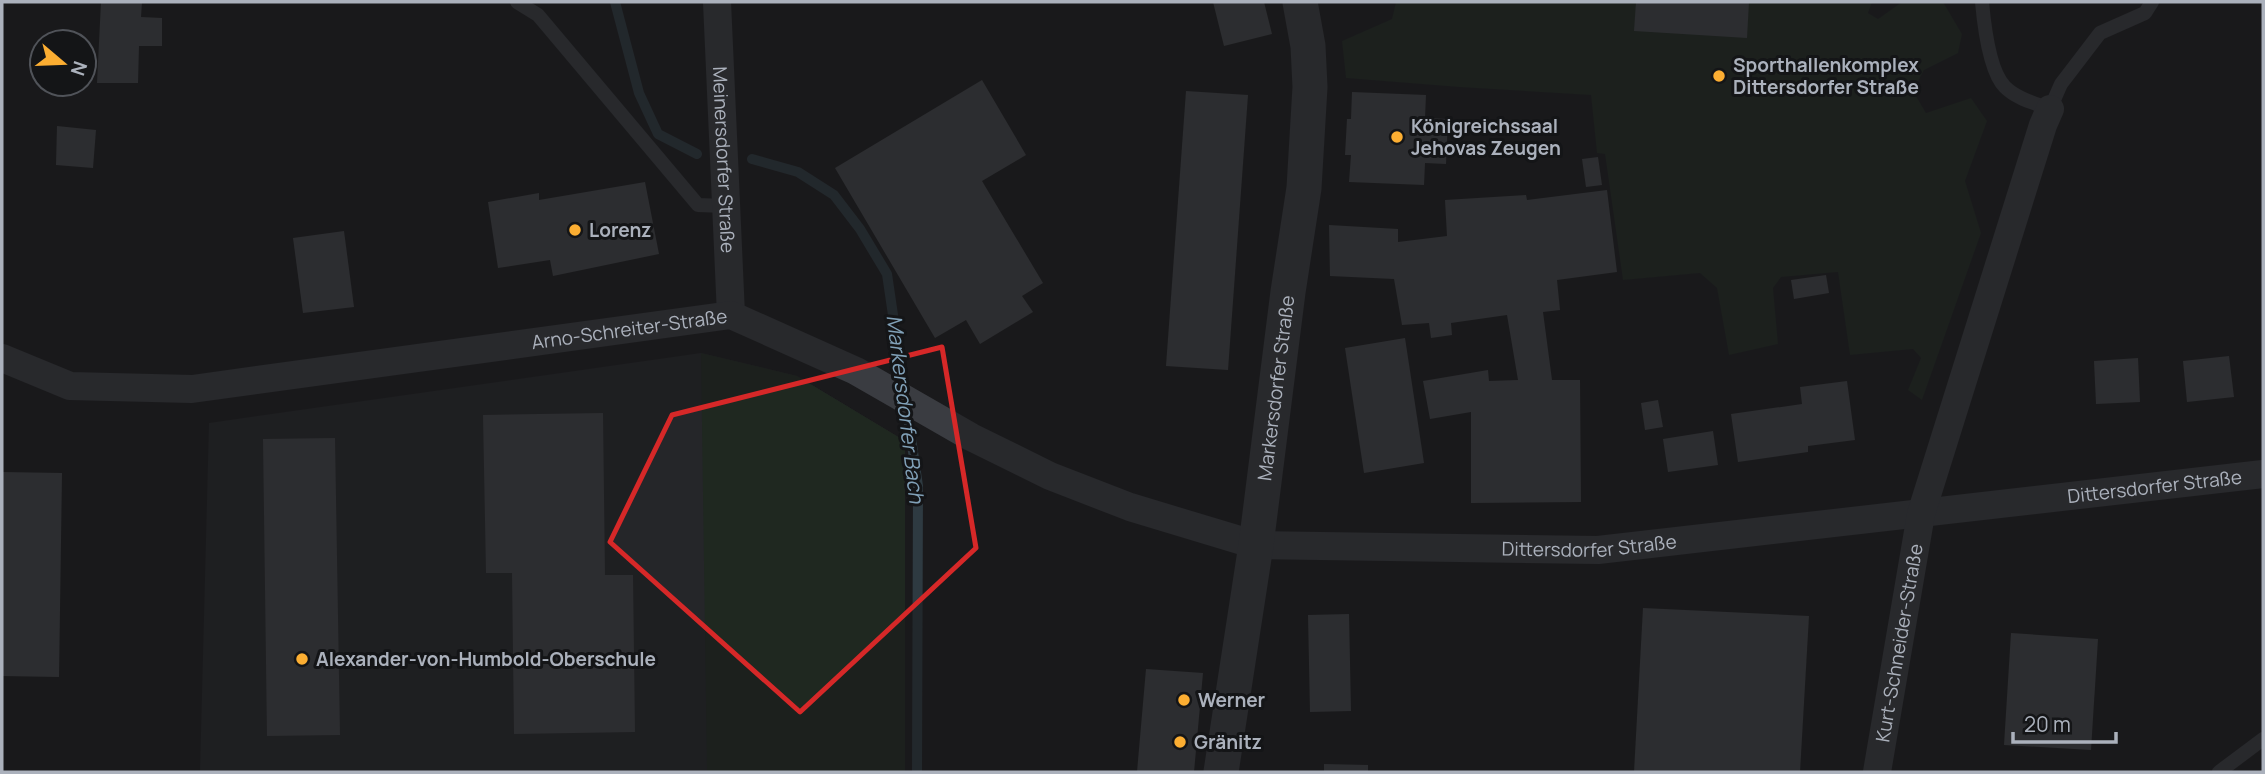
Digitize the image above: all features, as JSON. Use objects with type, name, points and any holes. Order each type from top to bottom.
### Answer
[{"type":"street","name":"Meinersdorfer Straße","points":[[718,2],[731,315]]},
{"type":"street","name":"Markersdorfer Straße","points":[[1221,772],[1256,545],[1304,188],[1310,88],[1308,47],[1300,2]]},
{"type":"street","points":[[1922,514],[2050,109]]},
{"type":"street","name":"Arno-Schreiter-Straße","points":[[2,358],[70,386],[192,389],[731,315],[856,370],[971,437],[1050,476],[1130,507],[1256,545]]},
{"type":"street","name":"Dittersdorfer Straße","points":[[1256,545],[1598,550],[2263,474]]},
{"type":"street","name":"Kurt-Schneider-Straße","points":[[1877,772],[1922,514]]},
{"type":"lane","points":[[517,2],[538,15],[698,205],[725,206]]},
{"type":"lane","points":[[1982,2],[1990,56],[2003,86],[2016,96],[2050,109],[2061,84],[2100,33],[2145,13],[2152,2]]},
{"type":"lane","points":[[2219,772],[2263,739]]},
{"type":"highlighted area","points":[[942,347],[976,548],[800,712],[610,542],[672,415]]},
{"type":"shaded area","points":[[1396,2],[1872,2],[1868,13],[1878,19],[1902,2],[1943,2],[1962,34],[1958,53],[1924,70],[1913,91],[1926,113],[1971,98],[1987,121],[1965,181],[1981,233],[1922,400],[1908,390],[1921,358],[1913,349],[1850,355],[1838,272],[1781,277],[1773,288],[1778,344],[1729,355],[1717,288],[1700,273],[1623,280],[1605,154],[1597,153],[1591,95],[1346,78],[1342,41],[1392,19]]},
{"type":"shaded area","points":[[701,353],[797,376],[905,441],[905,772],[200,772],[209,423]]},
{"type":"shaded area","points":[[701,353],[797,376],[905,441],[905,772],[707,772]]},
{"type":"building","points":[[101,2],[142,2],[141,17],[162,18],[162,46],[139,46],[138,83],[98,83]]},
{"type":"building","points":[[1213,2],[1264,2],[1272,34],[1224,46]]},
{"type":"building","points":[[1636,2],[1749,2],[1747,38],[1634,31]]},
{"type":"building","points":[[982,80],[1026,155],[982,181],[1043,283],[1022,296],[1033,312],[980,344],[966,320],[935,338],[835,168]]},
{"type":"building","points":[[1186,91],[1248,95],[1228,370],[1166,366]]},
{"type":"building","name":"Königreichssaal Jehovas Zeugen","points":[[1352,92],[1426,95],[1425,118],[1448,119],[1446,164],[1425,163],[1424,185],[1349,182],[1351,155],[1345,155]]},
{"type":"building","points":[[57,126],[96,130],[93,168],[56,165]]},
{"type":"building","points":[[1598,157],[1602,185],[1586,187],[1582,159]]},
{"type":"building","points":[[645,182],[659,254],[553,276],[550,260],[498,268],[488,202],[539,193],[539,200]]},
{"type":"building","points":[[1607,190],[1617,272],[1557,280],[1560,310],[1543,312],[1552,380],[1580,380],[1581,502],[1471,503],[1471,412],[1430,419],[1423,381],[1488,370],[1489,381],[1518,380],[1507,315],[1451,323],[1452,335],[1431,338],[1429,323],[1402,325],[1394,279],[1330,276],[1329,225],[1398,229],[1398,242],[1447,236],[1445,200],[1526,195],[1527,200]]},
{"type":"building","points":[[344,231],[354,307],[303,313],[293,238]]},
{"type":"building","points":[[1826,275],[1829,293],[1794,299],[1791,280]]},
{"type":"building","points":[[1405,338],[1424,463],[1364,473],[1345,348]]},
{"type":"building","points":[[2229,356],[2234,397],[2187,402],[2183,361]]},
{"type":"building","points":[[2138,358],[2140,402],[2096,404],[2094,361]]},
{"type":"building","points":[[1847,381],[1855,440],[1808,446],[1808,452],[1738,462],[1731,414],[1802,404],[1800,387]]},
{"type":"building","points":[[1658,400],[1663,427],[1645,430],[1641,403]]},
{"type":"building","points":[[603,413],[605,575],[633,575],[635,732],[514,734],[512,573],[486,573],[483,415]]},
{"type":"building","points":[[1713,431],[1718,465],[1668,472],[1663,439]]},
{"type":"building","name":"Alexander-von-Humbold-Oberschule","points":[[335,438],[340,735],[267,736],[263,439]]},
{"type":"building","points":[[2,472],[62,473],[59,677],[2,676]]},
{"type":"building","points":[[1643,608],[1809,616],[1800,772],[1634,772]]},
{"type":"building","points":[[1349,614],[1351,711],[1310,712],[1308,615]]},
{"type":"building","points":[[2011,633],[2098,639],[2091,750],[2004,745]]},
{"type":"building","points":[[1146,669],[1203,673],[1194,772],[1137,772]]},
{"type":"building","points":[[1324,764],[1368,765],[1368,772],[1324,772]]},
{"type":"waterway","name":"Markersdorfer Bach","points":[[615,2],[639,93],[658,134],[697,154]]},
{"type":"waterway","name":"Markersdorfer Bach","points":[[752,159],[798,172],[834,195],[860,229],[887,274],[918,486],[917,772]]},
{"type":"place","name":"Sporthallenkomplex Dittersdorfer Straße","points":[[1719,76]]},
{"type":"place","name":"Königreichssaal Jehovas Zeugen","points":[[1397,137]]},
{"type":"place","name":"Lorenz","points":[[575,230]]},
{"type":"place","name":"Alexander-von-Humbold-Oberschule","points":[[302,659]]},
{"type":"place","name":"Werner","points":[[1184,700]]},
{"type":"place","name":"Gränitz","points":[[1180,742]]}]
